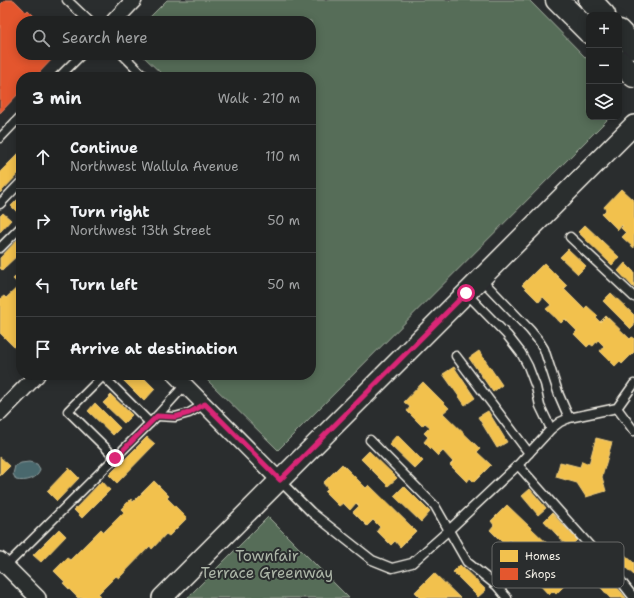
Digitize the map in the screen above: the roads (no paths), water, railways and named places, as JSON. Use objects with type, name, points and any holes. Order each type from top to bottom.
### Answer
[{"type":"main road","points":[[557,0],[586,29]]},
{"type":"main road","points":[[590,0],[601,12]]},
{"type":"main road","points":[[622,34],[634,47]]},
{"type":"main road","points":[[622,64],[634,76]]},
{"type":"street","points":[[119,16],[134,0]]},
{"type":"street","points":[[162,598],[634,125]]},
{"type":"street","points":[[0,413],[32,380]]},
{"type":"street","points":[[180,380],[280,480]]},
{"type":"street","points":[[3,563],[38,598]]},
{"type":"lane","points":[[67,0],[84,16]]},
{"type":"lane","points":[[64,72],[76,60]]},
{"type":"lane","points":[[128,60],[140,72]]},
{"type":"lane","points":[[0,138],[16,121]]},
{"type":"lane","points":[[0,204],[16,187]]},
{"type":"lane","points":[[0,248],[16,232]]},
{"type":"lane","points":[[570,237],[634,298]]},
{"type":"lane","points":[[481,279],[539,341],[544,349],[568,418]]},
{"type":"lane","points":[[466,293],[507,335],[521,353],[536,387],[540,406],[551,429]]},
{"type":"lane","points":[[456,356],[529,453]]},
{"type":"lane","points":[[99,380],[68,411],[115,458]]},
{"type":"lane","points":[[107,380],[150,423]]},
{"type":"lane","points":[[3,563],[115,458],[157,416],[180,380]]},
{"type":"lane","points":[[280,480],[310,512],[372,560],[392,568],[412,563],[518,465],[551,429],[568,418],[617,408],[634,384]]},
{"type":"lane","points":[[157,416],[175,417],[189,413],[205,404]]},
{"type":"lane","points":[[617,408],[634,431]]},
{"type":"lane","points":[[370,440],[435,506],[467,562],[492,582]]},
{"type":"lane","points":[[518,465],[586,542]]},
{"type":"lane","points":[[624,585],[634,598]]},
{"type":"lane","points":[[499,588],[507,598]]},
{"type":"water","points":[[29,462],[37,464],[40,469],[37,475],[31,479],[23,481],[16,480],[13,474],[15,466],[21,463]]},
{"type":"park label","name":"Townfair Terrace Greenway","points":[[267,564]]}]
